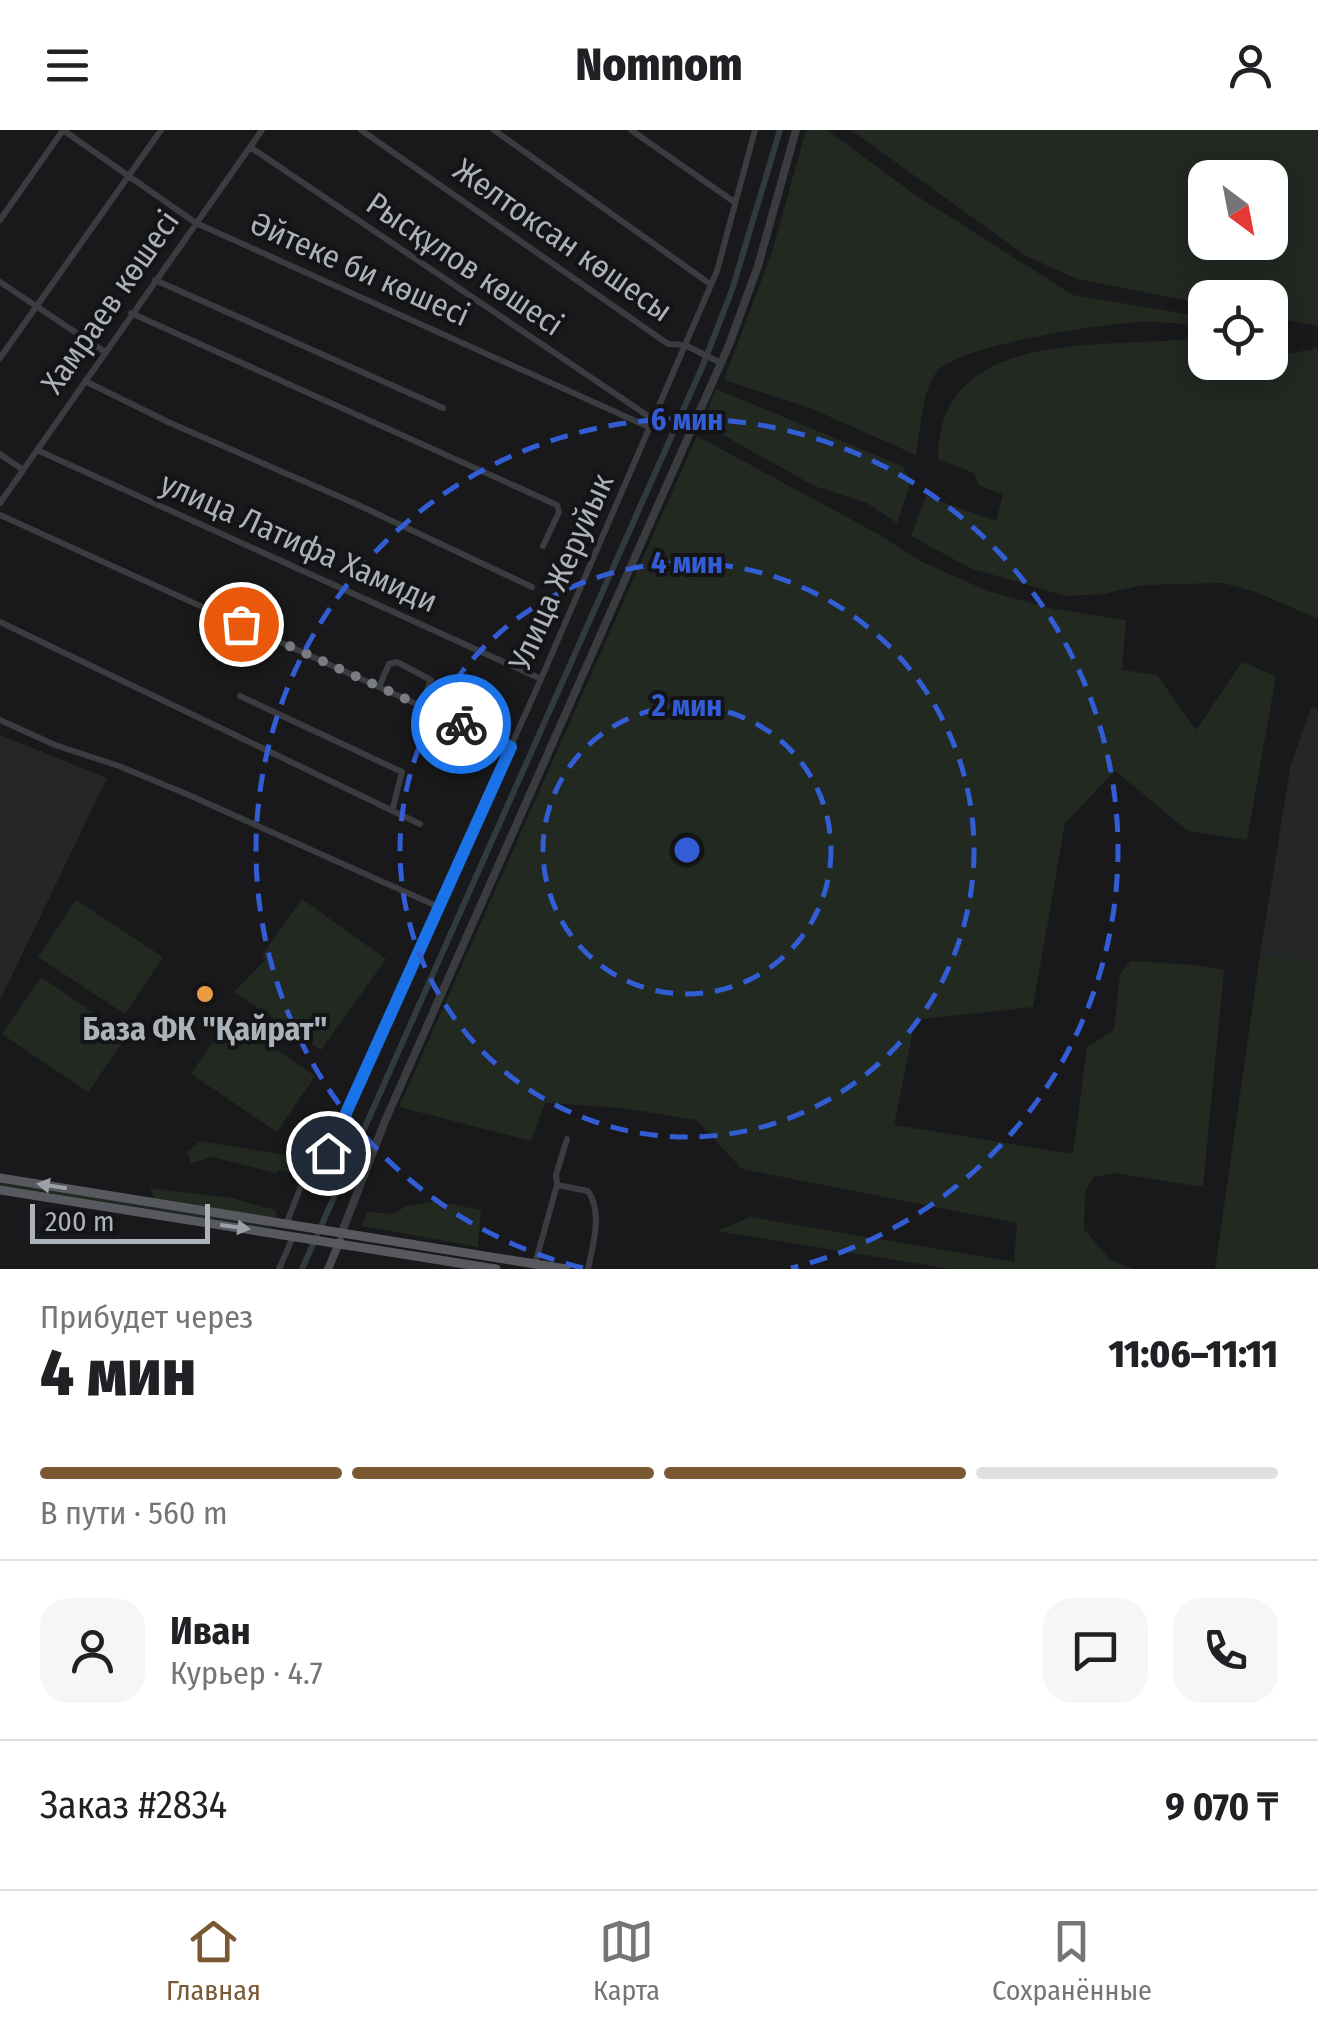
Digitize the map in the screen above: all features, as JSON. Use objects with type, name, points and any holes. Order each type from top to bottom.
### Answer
[{"type":"main road","points":[[0,1178],[339,1231],[483,1261],[496,1269]]},
{"type":"main road","points":[[0,1190],[338,1245],[566,1269]]},
{"type":"main road","points":[[328,1269],[339,1231]]},
{"type":"street","name":"Әйтеке би көшесі","points":[[63,130],[196,223],[653,424]]},
{"type":"street","points":[[0,220],[63,130]]},
{"type":"street","points":[[0,358],[161,130]]},
{"type":"street","name":"Хамраев көшесі","points":[[0,503],[262,130]]},
{"type":"street","name":"Желтоксан көшесы","points":[[361,130],[668,344],[688,346],[721,363]]},
{"type":"street","points":[[494,130],[710,284]]},
{"type":"street","points":[[631,130],[733,201]]},
{"type":"street","points":[[653,424],[717,271],[754,130]]},
{"type":"street","points":[[339,1231],[721,363],[758,266],[796,130]]},
{"type":"street","name":"Рысқұлов көшесі","points":[[250,147],[653,424]]},
{"type":"street","points":[[155,280],[443,408]]},
{"type":"street","points":[[0,282],[105,352]]},
{"type":"street","points":[[131,312],[557,505],[560,508],[544,546]]},
{"type":"street","points":[[85,381],[532,587]]},
{"type":"street","name":"Улица Жеруйык","points":[[287,1222],[301,1186],[316,1179],[336,1136],[653,424]]},
{"type":"street","name":"улица Латифа Хамиди","points":[[36,450],[541,679]]},
{"type":"street","points":[[0,454],[23,470]]},
{"type":"street","points":[[0,515],[511,747]]},
{"type":"street","points":[[0,622],[420,824]]},
{"type":"street","points":[[379,687],[389,664],[397,662],[430,680],[421,706]]},
{"type":"street","points":[[240,696],[402,772],[392,811]]},
{"type":"street","points":[[0,720],[191,796],[439,907]]},
{"type":"street","points":[[535,1264],[566,1139]]},
{"type":"street","points":[[557,1185],[588,1190],[592,1198],[595,1232],[588,1269]]},
{"type":"street","points":[[279,1269],[296,1236]]},
{"type":"shaded area","points":[[806,130],[827,130],[914,194],[1073,295],[1188,314],[1188,325],[1143,322],[1098,326],[1000,345],[949,363],[936,373],[927,391],[916,455],[810,408],[724,380],[772,252]]},
{"type":"shaded area","points":[[851,130],[1318,130],[1318,326],[1288,320],[1288,280],[1188,280],[1188,301],[1077,279],[1026,256]]},
{"type":"shaded area","points":[[1188,340],[1188,380],[1288,380],[1288,352],[1318,348],[1318,619],[1256,592],[1223,583],[1142,585],[1105,594],[1065,596],[970,568],[911,536],[926,496],[996,521],[1003,494],[979,486],[974,473],[938,459],[944,418],[962,388],[990,368],[1024,355],[1102,344]]},
{"type":"shaded area","points":[[716,389],[902,466],[911,481],[897,523],[867,503],[814,486],[702,423]]},
{"type":"shaded area","points":[[697,436],[880,535],[922,562],[988,591],[1054,609],[1126,620],[1122,670],[1157,675],[1196,730],[1242,662],[1276,676],[1247,840],[1188,831],[1115,771],[1065,823],[1033,1007],[915,1020],[894,1125],[1073,1154],[1087,1047],[1114,1030],[1120,974],[1131,961],[1224,970],[1203,1187],[1115,1173],[1094,1177],[1085,1192],[1084,1229],[1110,1260],[1134,1269],[951,1269],[717,1231],[750,1217],[1014,1262],[1017,1223],[742,1169],[696,1120],[623,1108],[545,1103],[531,1141],[399,1107]]},
{"type":"shaded area","points":[[1311,708],[1318,709],[1318,963],[1260,954],[1291,764]]},
{"type":"shaded area","points":[[0,735],[107,778],[0,1000]]},
{"type":"shaded area","points":[[302,899],[386,959],[321,1050],[234,992],[266,959],[262,955]]},
{"type":"shaded area","points":[[76,900],[163,957],[125,1014],[38,957]]},
{"type":"shaded area","points":[[1260,954],[1318,963],[1318,1269],[1215,1269]]},
{"type":"shaded area","points":[[41,977],[127,1036],[88,1092],[2,1034]]},
{"type":"shaded area","points":[[230,1017],[315,1076],[277,1132],[191,1074]]},
{"type":"shaded area","points":[[200,1141],[292,1156],[304,1170],[295,1174],[279,1170],[275,1173],[213,1157],[191,1163],[187,1152]]},
{"type":"shaded area","points":[[0,1182],[271,1225],[270,1228]]},
{"type":"shaded area","points":[[150,1188],[232,1198],[275,1210],[277,1216],[155,1200]]},
{"type":"shaded area","points":[[435,1201],[481,1210],[478,1247],[362,1226],[367,1212],[392,1214],[407,1206]]},
{"type":"waterway","points":[[302,1269],[703,365],[732,290],[780,130]]},
{"type":"way so far","points":[[241,624],[461,724]]},
{"type":"place","name":"База ФК \"Қайрат\"","points":[[205,994]]},
{"type":"route","points":[[328,1153],[511,747],[461,724]]}]
